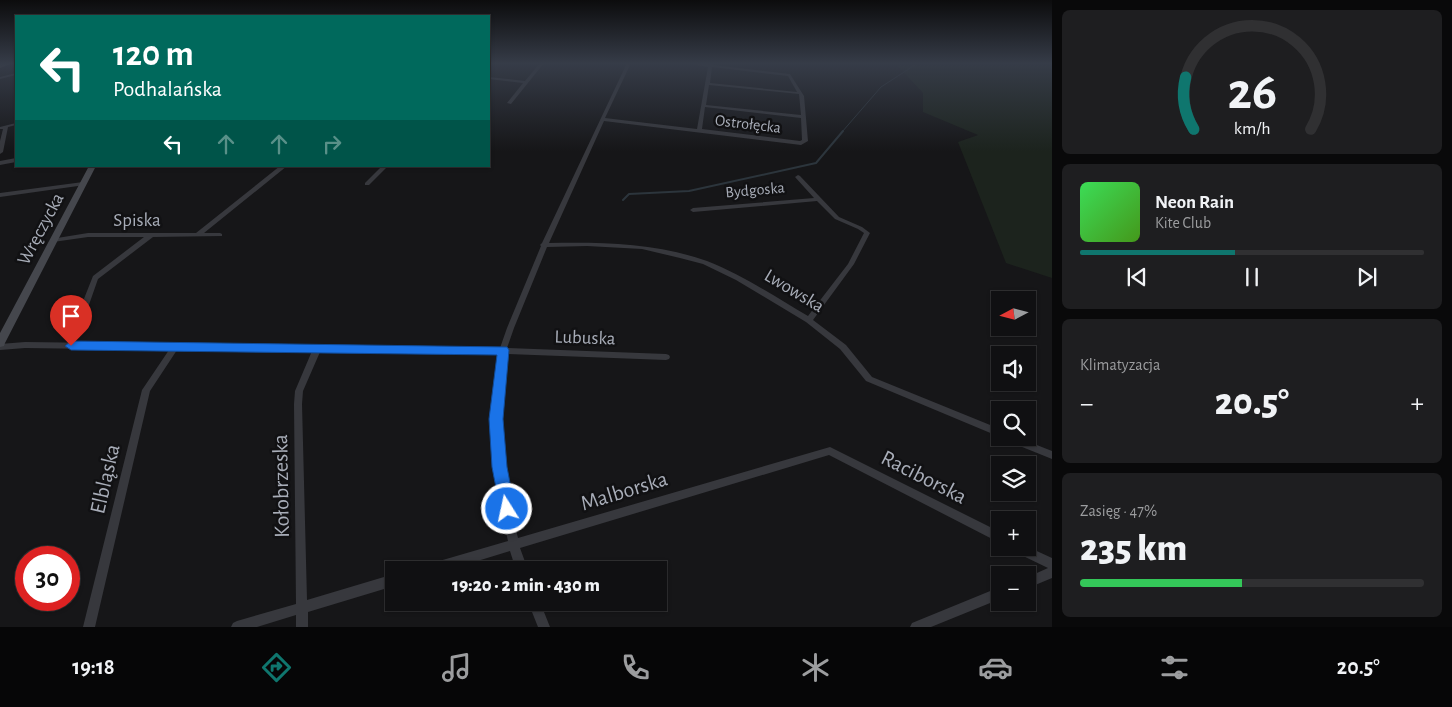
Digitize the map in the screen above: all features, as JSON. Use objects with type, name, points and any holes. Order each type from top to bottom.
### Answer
[{"type":"main road","name":"Wręczycka","points":[[0,345],[3,332],[92,167]]},
{"type":"street","points":[[509,104],[519,92]]},
{"type":"street","points":[[519,561],[513,546],[500,467],[496,425],[503,350],[543,246],[615,92]]},
{"type":"street","points":[[699,130],[706,92]]},
{"type":"street","points":[[704,106],[804,118],[802,96],[783,92]]},
{"type":"street","name":"Ostrołęcka","points":[[603,118],[801,143],[805,138],[804,118]]},
{"type":"street","points":[[0,128],[15,124]]},
{"type":"street","points":[[0,152],[6,126]]},
{"type":"street","points":[[0,163],[15,160]]},
{"type":"street","points":[[198,235],[283,167]]},
{"type":"street","points":[[367,184],[384,167]]},
{"type":"street","name":"Bydgoska","points":[[798,177],[837,218],[867,233],[851,264],[809,320]]},
{"type":"street","name":"Wręczycka","points":[[0,195],[83,184]]},
{"type":"street","name":"Bydgoska","points":[[693,210],[819,199]]},
{"type":"street","name":"Spiska","points":[[53,240],[88,235],[220,235]]},
{"type":"street","points":[[80,319],[95,278],[151,235]]},
{"type":"street","name":"Lwowska","points":[[543,246],[588,244],[642,247],[682,256],[738,278],[809,320],[843,347],[870,379],[991,429]]},
{"type":"street","name":"Lubuska","points":[[0,345],[503,350],[666,357]]},
{"type":"street","name":"Elbląska","points":[[89,627],[146,390],[175,347]]},
{"type":"street","name":"Kołobrzeska","points":[[302,627],[298,404],[299,391],[317,349]]},
{"type":"street","points":[[1030,446],[1052,455]]},
{"type":"street","name":"Malborska","points":[[460,561],[830,451]]},
{"type":"street","name":"Raciborska","points":[[830,451],[991,533]]},
{"type":"street","points":[[1036,556],[1052,564]]},
{"type":"street","points":[[1036,579],[1052,572]]},
{"type":"street","points":[[237,627],[385,583]]},
{"type":"street","points":[[916,627],[991,597]]},
{"type":"street","points":[[538,611],[544,627]]},
{"type":"shaded area","points":[[1052,92],[1052,278],[1006,263],[958,142],[978,135],[923,112],[923,93]]},
{"type":"waterway","points":[[842,132],[876,92]]},
{"type":"waterway","points":[[623,200],[629,194],[689,191],[816,163],[843,131]]},
{"type":"route","points":[[71,346],[503,350],[496,419],[500,467],[507,509]]}]
